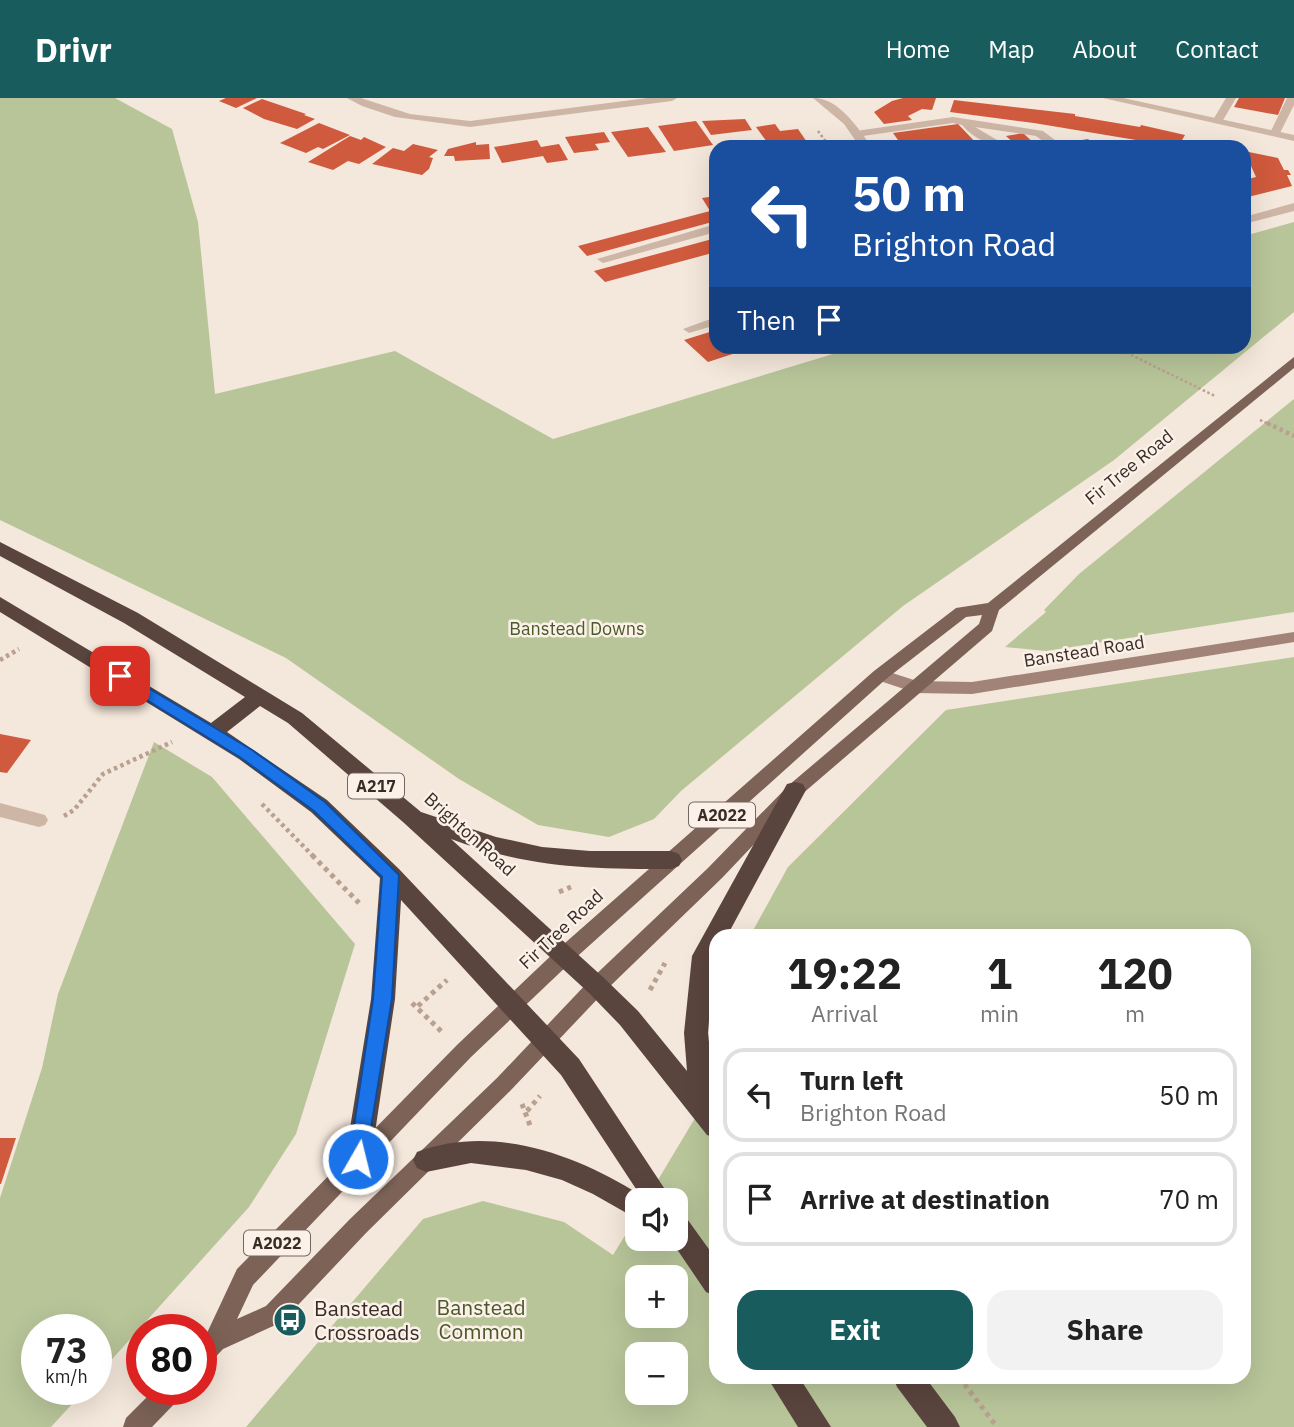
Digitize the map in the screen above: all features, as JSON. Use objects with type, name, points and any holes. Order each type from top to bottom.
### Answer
[{"type":"highway","name":"Brighton Road","points":[[0,548],[131,618],[295,718],[411,816],[597,986],[629,1018],[709,1118]]},
{"type":"highway","name":"A217","points":[[0,603],[212,733],[319,807],[391,875],[570,1067],[651,1188]]},
{"type":"highway","points":[[212,733],[259,696]]},
{"type":"highway","points":[[719,929],[795,790]]},
{"type":"highway","points":[[411,816],[479,842],[540,856],[586,860],[671,860]]},
{"type":"highway","points":[[358,1159],[383,999],[391,875]]},
{"type":"highway","points":[[709,947],[704,956],[696,1033],[709,1118]]},
{"type":"highway","points":[[426,1160],[471,1151],[526,1158],[566,1169],[625,1200]]},
{"type":"highway","points":[[688,1245],[709,1273]]},
{"type":"highway","points":[[786,1384],[816,1427]]},
{"type":"highway","points":[[912,1384],[945,1427]]},
{"type":"main road","name":"Fir Tree Road","points":[[217,1331],[245,1277],[358,1159],[564,956],[880,675],[962,612],[992,608],[1294,361]]},
{"type":"main road","name":"Fir Tree Road","points":[[544,1042],[795,790],[986,627],[992,608]]},
{"type":"main road","name":"A2022","points":[[217,1343],[274,1314],[544,1042]]},
{"type":"main road","points":[[135,1427],[156,1405]]},
{"type":"street","points":[[352,98],[398,115],[443,123],[470,124],[672,98]]},
{"type":"street","points":[[818,98],[833,108],[861,140]]},
{"type":"street","points":[[1108,98],[1294,138]]},
{"type":"street","points":[[1218,120],[1231,98]]},
{"type":"street","points":[[1275,133],[1292,98]]},
{"type":"street","points":[[856,134],[942,120],[966,121],[1039,133],[1048,140]]},
{"type":"street","points":[[966,121],[972,131],[989,140]]},
{"type":"street","points":[[1251,219],[1294,206]]},
{"type":"street","points":[[603,259],[709,230]]},
{"type":"street","points":[[689,329],[709,323]]},
{"type":"street","name":"Banstead Road","points":[[880,675],[916,687],[971,688],[1294,637]]},
{"type":"street","points":[[0,810],[39,820]]},
{"type":"path","points":[[1130,354],[1294,436]]},
{"type":"path","points":[[9,644],[30,656]]},
{"type":"path","points":[[0,660],[19,649]]},
{"type":"path","points":[[39,820],[68,815],[103,774],[179,739],[168,732]]},
{"type":"path","points":[[258,800],[361,905]]},
{"type":"path","points":[[650,990],[669,958]]},
{"type":"path","points":[[418,1006],[447,980]]},
{"type":"path","points":[[402,998],[418,1006],[432,1024]]},
{"type":"path","points":[[516,1095],[527,1111],[534,1138]]},
{"type":"path","points":[[527,1111],[540,1096]]},
{"type":"path","points":[[964,1384],[997,1427]]},
{"type":"green space","name":"Banstead Downs","points":[[0,98],[115,98],[172,129],[198,222],[215,394],[395,351],[553,439],[833,354],[1243,354],[1114,460],[903,606],[681,791],[654,819],[609,837],[538,825],[459,779],[286,658],[0,520]]},
{"type":"green space","name":"Banstead Downs","points":[[1294,222],[1294,312],[1251,347],[1251,234]]},
{"type":"green space","points":[[1294,399],[1294,612],[1046,651],[1005,647],[1046,612],[1044,610],[1079,574]]},
{"type":"green space","name":"Banstead Common","points":[[1294,657],[1294,1427],[246,1427],[423,1219],[483,1201],[564,1222],[613,1255],[625,1236],[625,1251],[688,1251],[688,1188],[653,1188],[709,1095],[709,1384],[1251,1384],[1251,929],[754,929],[788,867],[946,710]]},
{"type":"green space","points":[[154,742],[212,777],[355,944],[296,1134],[249,1207],[153,1314],[126,1314],[126,1344],[112,1359],[112,1314],[21,1314],[21,1405],[71,1405],[51,1427],[0,1427],[0,1198],[42,1068],[58,994]]},
{"type":"building","points":[[226,98],[257,98],[236,108],[219,101]]},
{"type":"building","points":[[903,98],[936,98],[932,110],[922,109],[908,116],[912,120],[884,124],[874,112]]},
{"type":"building","points":[[1239,98],[1285,98],[1278,115],[1234,107]]},
{"type":"building","points":[[262,99],[315,119],[297,129],[264,119],[243,108]]},
{"type":"building","points":[[954,100],[1075,114],[1185,135],[1182,140],[1136,140],[950,112]]},
{"type":"building","points":[[745,119],[752,130],[711,135],[702,121]]},
{"type":"building","points":[[696,121],[709,140],[709,146],[674,151],[658,126]]},
{"type":"building","points":[[319,123],[350,135],[323,149],[318,147],[306,153],[280,143]]},
{"type":"building","points":[[775,124],[780,131],[798,129],[806,140],[766,140],[756,127]]},
{"type":"building","points":[[958,124],[973,140],[898,140],[893,133]]},
{"type":"building","points":[[648,127],[666,152],[628,157],[611,132]]},
{"type":"building","points":[[604,132],[610,142],[595,144],[599,150],[574,153],[565,137]]},
{"type":"building","points":[[1023,133],[1030,140],[1010,140],[1006,136]]},
{"type":"building","points":[[350,136],[361,140],[364,137],[386,147],[359,164],[348,161],[333,170],[308,162]]},
{"type":"building","points":[[537,140],[541,147],[559,144],[568,160],[547,163],[543,156],[502,163],[494,147]]},
{"type":"building","points":[[476,142],[476,145],[489,144],[490,159],[455,161],[454,156],[444,156],[448,149]]},
{"type":"building","points":[[413,144],[438,150],[429,157],[433,158],[429,169],[422,175],[372,164],[393,148],[404,151]]},
{"type":"building","points":[[1251,152],[1278,158],[1284,170],[1288,170],[1291,175],[1287,175],[1292,186],[1251,196],[1251,178],[1256,177],[1251,166]]},
{"type":"building","points":[[709,197],[709,209],[702,198]]},
{"type":"building","points":[[709,211],[709,223],[587,256],[578,246]]},
{"type":"building","points":[[709,240],[709,254],[605,282],[594,271]]},
{"type":"building","points":[[709,332],[709,354],[733,354],[708,362],[684,340]]},
{"type":"building","points":[[0,734],[31,740],[7,773],[0,772]]},
{"type":"building","points":[[0,1138],[16,1138],[1,1184],[0,1184]]},
{"type":"place","name":"Banstead Crossroads","points":[[290,1320]]},
{"type":"route","points":[[120,676],[246,754],[319,807],[391,875],[383,999],[358,1159]]}]
